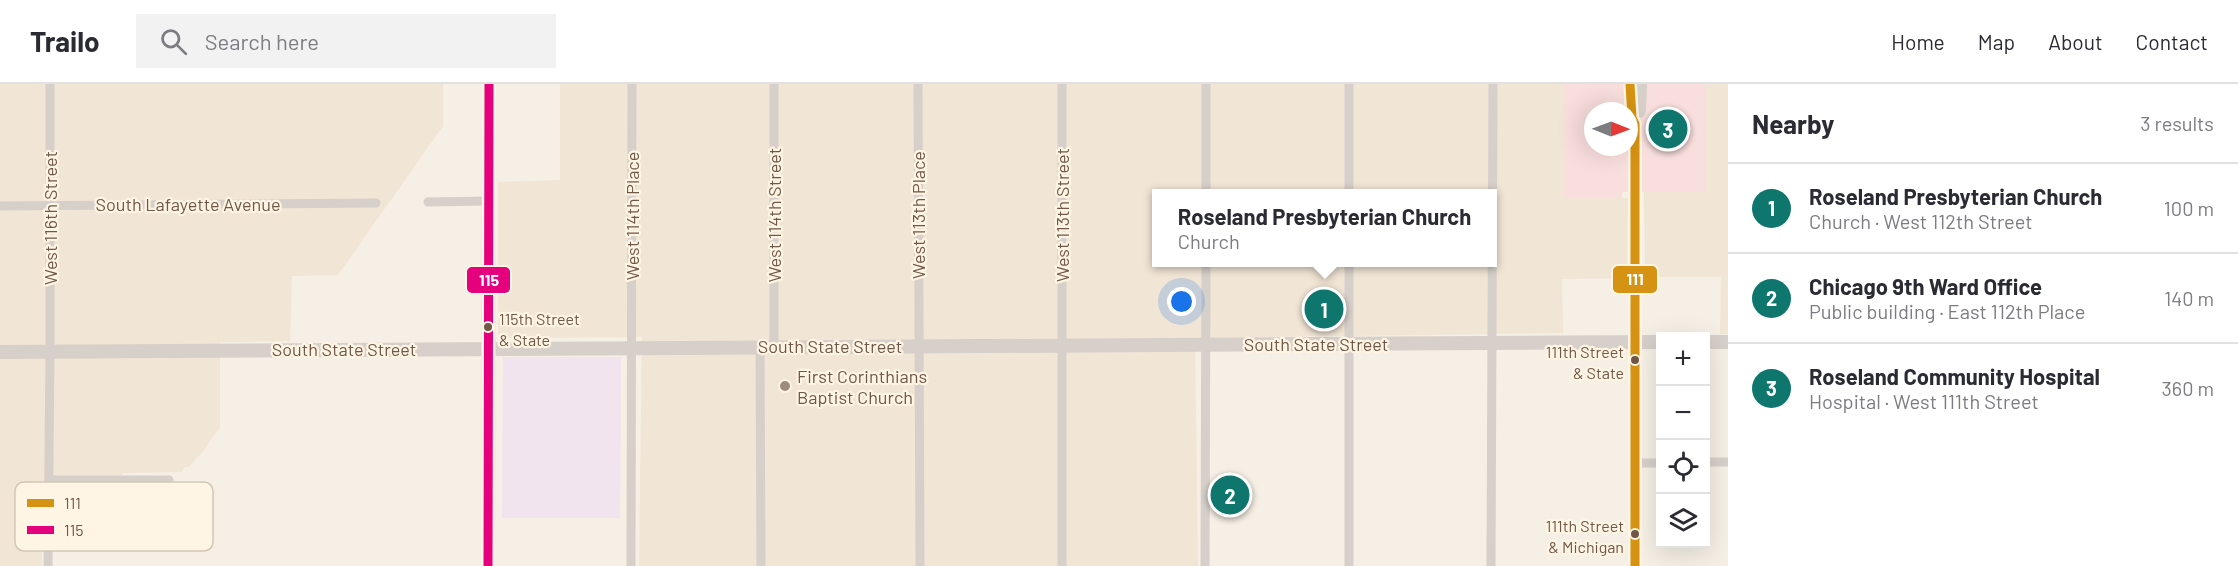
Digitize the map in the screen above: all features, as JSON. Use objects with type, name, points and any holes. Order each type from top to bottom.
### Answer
[{"type":"street","name":"West 116th Street","points":[[49,480],[50,84]]},
{"type":"street","points":[[488,566],[489,84]]},
{"type":"street","name":"West 114th Place","points":[[631,566],[632,84]]},
{"type":"street","name":"West 114th Street","points":[[761,566],[774,84]]},
{"type":"street","name":"West 113th Place","points":[[918,84],[920,566]]},
{"type":"street","name":"West 113th Street","points":[[1062,84],[1062,566]]},
{"type":"street","points":[[1206,84],[1206,189]]},
{"type":"street","points":[[1349,84],[1349,189]]},
{"type":"street","points":[[1493,84],[1493,189]]},
{"type":"street","points":[[1630,84],[1631,102]]},
{"type":"street","points":[[1638,116],[1640,84]]},
{"type":"street","points":[[1635,156],[1635,566]]},
{"type":"street","points":[[428,202],[489,201]]},
{"type":"street","name":"South Lafayette Avenue","points":[[0,206],[376,203]]},
{"type":"street","points":[[1205,566],[1206,267]]},
{"type":"street","points":[[1348,566],[1349,267]]},
{"type":"street","points":[[1491,566],[1492,267]]},
{"type":"street","name":"South State Street","points":[[0,352],[1656,342]]},
{"type":"street","points":[[1710,342],[1728,342]]},
{"type":"street","points":[[1710,462],[1728,462]]},
{"type":"street","points":[[1635,463],[1656,463]]},
{"type":"street","points":[[49,480],[169,480]]},
{"type":"street","name":"West 116th Street","points":[[48,551],[48,566]]},
{"type":"shaded area","points":[[0,84],[443,84],[443,126],[338,275],[292,276],[290,341],[220,342],[220,427],[189,467],[185,467],[181,472],[122,473],[122,482],[15,482],[15,551],[42,551],[42,566],[0,566]]},
{"type":"shaded area","points":[[560,84],[1563,84],[1563,197],[1628,198],[1627,278],[1562,279],[1563,333],[1195,338],[1198,566],[639,566],[642,337],[498,338],[498,182],[560,180]]},
{"type":"shaded area","points":[[1563,84],[1706,84],[1706,192],[1622,192],[1622,198],[1563,197]]},
{"type":"shaded area","points":[[1706,84],[1728,84],[1728,334],[1720,334],[1721,277],[1645,277],[1644,192],[1706,191]]},
{"type":"shaded area","points":[[503,357],[621,357],[620,518],[502,518]]},
{"type":"transit line","name":"115","points":[[488,566],[489,84]]},
{"type":"transit line","name":"111","points":[[1630,84],[1632,118],[1635,124],[1635,566]]},
{"type":"place","name":"Roseland Community Hospital","points":[[1668,129]]},
{"type":"place","name":"Roseland Presbyterian Church","points":[[1324,309]]},
{"type":"place","name":"115th Street & State","points":[[488,327]]},
{"type":"place","name":"111th Street & State","points":[[1635,360]]},
{"type":"place","name":"First Corinthians Baptist Church","points":[[785,386]]},
{"type":"place","name":"Chicago 9th Ward Office","points":[[1230,495]]},
{"type":"place","name":"111th Street & Michigan","points":[[1635,534]]}]
